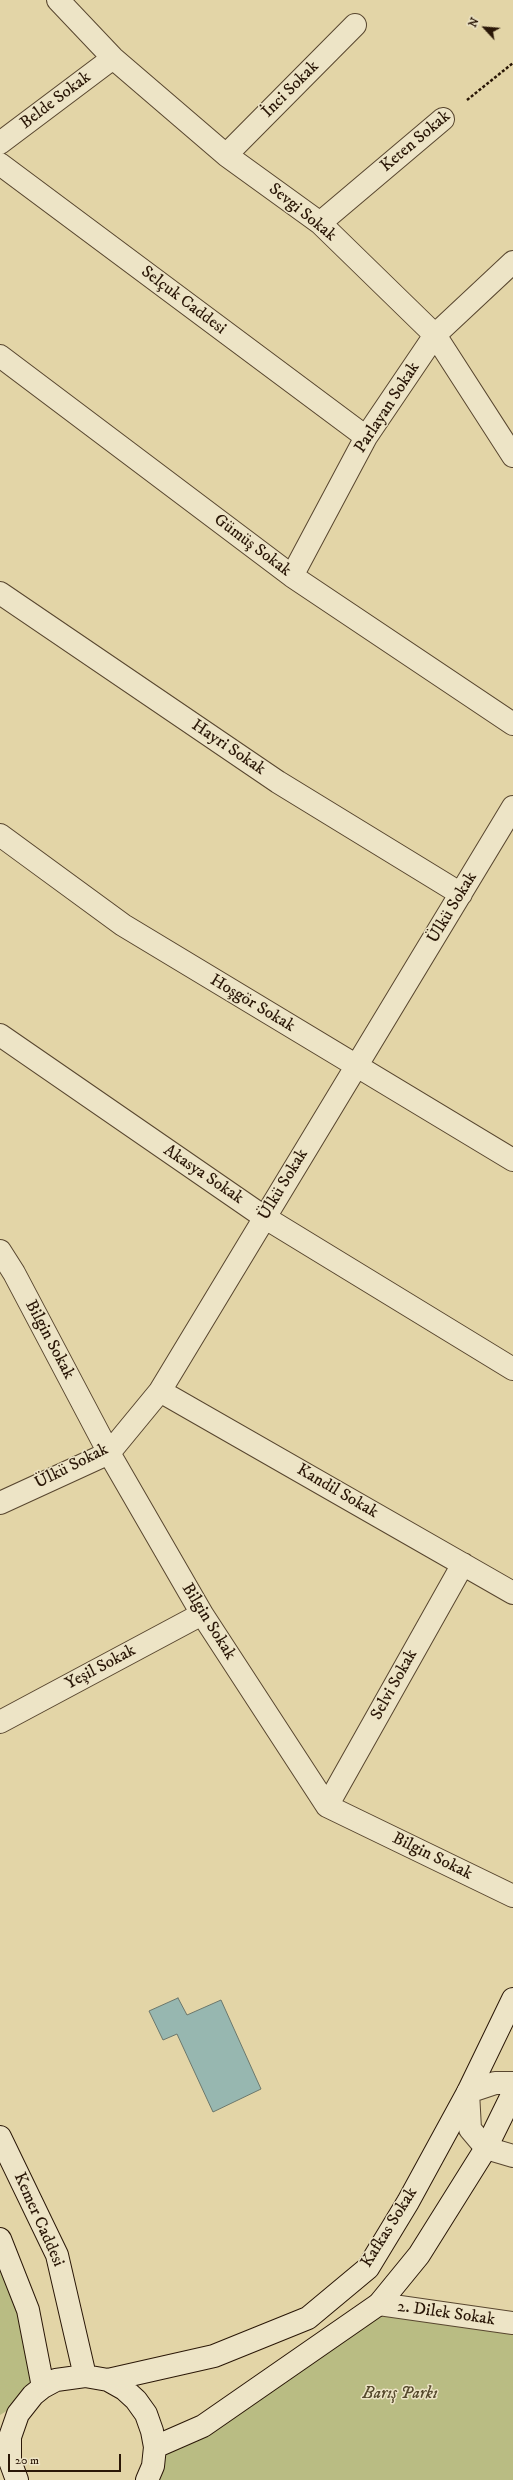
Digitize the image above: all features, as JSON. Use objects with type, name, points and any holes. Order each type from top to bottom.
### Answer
[{"type":"street","name":"Sevgi Sokak","points":[[58,0],[113,58],[226,154],[320,224],[435,336],[510,444]]},
{"type":"street","name":"İnci Sokak","points":[[226,154],[355,25]]},
{"type":"street","name":"Belde Sokak","points":[[0,144],[113,58]]},
{"type":"street","name":"Keten Sokak","points":[[320,224],[443,119]]},
{"type":"street","name":"Selçuk Caddesi","points":[[0,164],[366,437]]},
{"type":"street","name":"Parlayan Sokak","points":[[292,576],[366,437],[435,336],[513,262]]},
{"type":"street","name":"Gümüş Sokak","points":[[0,356],[292,576],[513,724]]},
{"type":"street","name":"Hayri Sokak","points":[[0,593],[278,782],[461,894]]},
{"type":"street","name":"Ülkü Sokak","points":[[0,1503],[109,1453],[160,1391],[513,808]]},
{"type":"street","name":"Hoşgör Sokak","points":[[0,835],[122,925],[513,1160]]},
{"type":"street","name":"Akasya Sokak","points":[[0,1035],[264,1217],[513,1369]]},
{"type":"street","name":"Bilgin Sokak","points":[[0,1251],[7,1276],[202,1614],[327,1806],[513,1896]]},
{"type":"street","name":"Kandil Sokak","points":[[160,1391],[513,1593]]},
{"type":"street","name":"Selvi Sokak","points":[[327,1806],[463,1564]]},
{"type":"street","name":"Yeşil Sokak","points":[[0,1722],[202,1614]]},
{"type":"street","name":"Kafkas Sokak","points":[[108,2380],[214,2356],[308,2318],[368,2268],[408,2202],[468,2092],[513,1999]]},
{"type":"street","points":[[513,2084],[495,2083],[468,2092],[470,2130],[486,2148],[513,2156]]},
{"type":"street","name":"Kafkas Sokak","points":[[155,2447],[204,2426],[379,2304],[419,2255],[486,2148],[513,2093]]},
{"type":"street","name":"Kemer Caddesi","points":[[0,2137],[57,2255],[85,2376]]},
{"type":"street","points":[[0,2239],[28,2310],[38,2391],[18,2414],[10,2437],[10,2461],[17,2480]]},
{"type":"street","name":"2. Dilek Sokak","points":[[379,2304],[513,2323]]},
{"type":"street","points":[[0,2415],[56,2380],[85,2376],[108,2380],[124,2389],[136,2400],[146,2414],[152,2430],[155,2447],[153,2466],[147,2480]]},
{"type":"path","name":"Keten Sokak","points":[[443,119],[513,63]]},
{"type":"green space","points":[[0,2239],[28,2310],[33,2395],[0,2415]]},
{"type":"green space","name":"Barış Parkı","points":[[379,2304],[513,2323],[513,2480],[147,2480],[155,2447]]},
{"type":"water","points":[[178,1998],[187,2015],[221,2000],[261,2089],[213,2112],[177,2034],[163,2040],[149,2011]]}]
